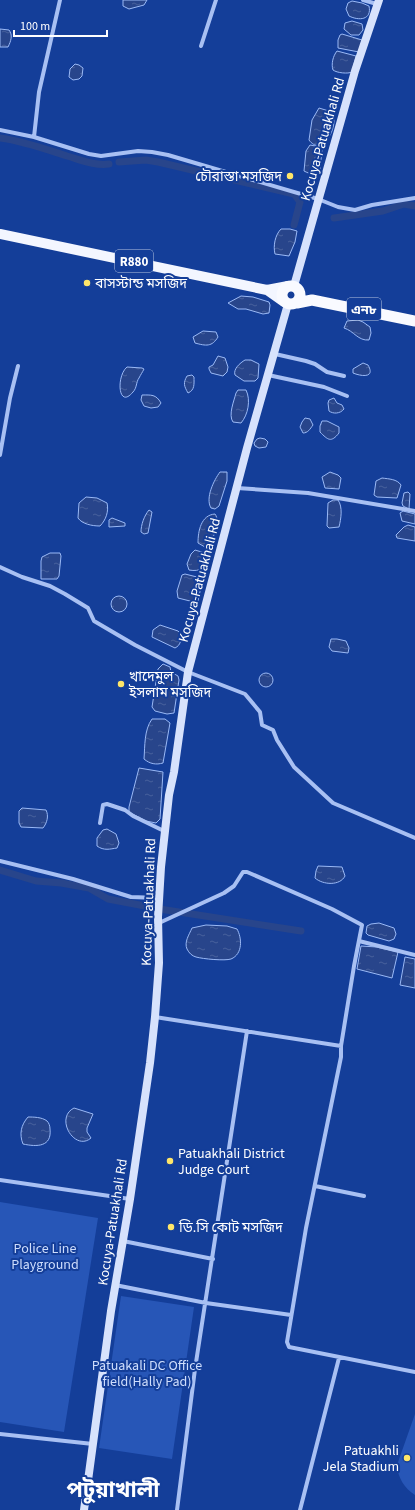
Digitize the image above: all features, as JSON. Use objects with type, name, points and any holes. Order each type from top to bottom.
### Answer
[{"type":"highway","name":"এন৮","points":[[294,288],[312,300]]},
{"type":"highway","points":[[294,288],[301,295],[289,303],[282,298],[282,293],[284,289],[294,288]]},
{"type":"highway","name":"এন৮","points":[[289,303],[312,300],[415,321]]},
{"type":"main road","name":"Kocuya-Patuakhali Rd","points":[[294,288],[355,71],[378,2]]},
{"type":"main road","name":"R880","points":[[0,234],[267,290]]},
{"type":"main road","points":[[267,290],[294,288]]},
{"type":"main road","points":[[267,290],[289,303]]},
{"type":"main road","name":"Kocuya-Patuakhali Rd","points":[[84,1510],[115,1285],[130,1198],[155,1018],[159,963],[159,898],[164,831],[188,672],[268,375],[289,303]]},
{"type":"street","points":[[34,137],[39,92],[60,0]]},
{"type":"street","points":[[201,46],[216,0]]},
{"type":"street","points":[[363,0],[378,2]]},
{"type":"street","points":[[0,130],[34,137],[89,154],[101,156],[138,151],[168,155],[318,199],[338,207],[355,210],[415,198]]},
{"type":"street","points":[[275,354],[310,363],[327,372],[344,376]]},
{"type":"street","points":[[0,456],[10,398],[18,366]]},
{"type":"street","points":[[268,375],[324,387],[347,396]]},
{"type":"street","points":[[238,488],[308,492],[415,511]]},
{"type":"street","points":[[0,567],[22,577],[50,586],[66,594],[88,608],[94,622],[135,645],[188,672],[245,694],[260,712],[262,725],[273,730],[276,740],[294,767],[333,804],[415,838]]},
{"type":"street","points":[[100,823],[103,805],[107,804],[125,810],[133,816],[164,831]]},
{"type":"street","points":[[0,862],[73,879],[131,897],[159,898]]},
{"type":"street","points":[[159,920],[191,909],[224,893],[234,886],[243,872],[247,872],[332,909],[362,924],[340,1057],[287,1340],[288,1346],[339,1358],[415,1372]]},
{"type":"street","points":[[359,941],[415,955]]},
{"type":"street","points":[[155,1018],[341,1046]]},
{"type":"street","points":[[177,1510],[195,1369],[247,1032]]},
{"type":"street","points":[[0,1180],[130,1198]]},
{"type":"street","points":[[315,1186],[364,1196]]},
{"type":"street","points":[[122,1241],[213,1259]]},
{"type":"street","points":[[115,1285],[206,1303],[291,1315]]},
{"type":"street","points":[[300,1510],[339,1358]]},
{"type":"street","points":[[0,1434],[93,1444]]},
{"type":"green space","name":"Police Line Playground","points":[[0,1202],[98,1218],[64,1432],[0,1422]]},
{"type":"green space","name":"Patuakali DC Office field(Hally Pad)","points":[[121,1296],[194,1307],[172,1459],[99,1448]]},
{"type":"green space","name":"Patuakhli Jela Stadium","points":[[415,1414],[415,1495],[402,1482],[397,1465]]},
{"type":"water","points":[[123,0],[147,0],[144,5],[129,9],[123,6]]},
{"type":"water","points":[[352,1],[369,6],[369,14],[367,17],[357,19],[349,16],[346,9],[348,3]]},
{"type":"water","points":[[352,21],[362,24],[363,30],[359,35],[351,35],[344,29],[345,23]]},
{"type":"water","points":[[0,29],[9,30],[11,34],[8,47],[0,47]]},
{"type":"water","points":[[342,34],[362,40],[359,52],[338,48],[338,40]]},
{"type":"water","points":[[337,51],[356,56],[352,72],[342,73],[333,70],[332,65],[334,55]]},
{"type":"water","points":[[75,64],[83,68],[82,76],[79,79],[73,80],[69,77],[70,69]]},
{"type":"water","points":[[319,108],[332,112],[334,125],[332,132],[324,143],[314,145],[309,140],[312,120]]},
{"type":"water","points":[[310,145],[321,147],[322,149],[320,170],[314,174],[304,171],[306,151]]},
{"type":"water","points":[[281,229],[297,231],[295,242],[289,256],[275,254],[275,241],[277,234]]},
{"type":"water","points":[[241,296],[253,297],[269,302],[269,313],[263,314],[246,309],[238,309],[228,303]]},
{"type":"water","points":[[358,320],[370,327],[371,333],[369,340],[362,339],[344,328],[347,321]]},
{"type":"water","points":[[203,331],[216,332],[218,337],[213,343],[208,345],[195,343],[193,337]]},
{"type":"water","points":[[218,356],[225,358],[228,367],[227,372],[223,376],[211,373],[209,369]]},
{"type":"water","points":[[245,360],[251,360],[259,364],[258,378],[255,381],[244,381],[235,375],[236,368]]},
{"type":"water","points":[[363,363],[368,365],[370,369],[369,374],[359,375],[353,373],[353,369]]},
{"type":"water","points":[[127,367],[144,369],[134,390],[128,396],[124,397],[120,390],[120,384],[123,371]]},
{"type":"water","points":[[192,375],[194,377],[194,386],[188,393],[185,386],[185,381],[187,376]]},
{"type":"water","points":[[238,390],[246,390],[248,394],[247,412],[241,423],[233,422],[231,416]]},
{"type":"water","points":[[142,395],[151,395],[161,403],[158,407],[151,408],[144,406],[141,400]]},
{"type":"water","points":[[334,398],[337,403],[342,405],[344,409],[339,413],[329,411],[329,400]]},
{"type":"water","points":[[305,418],[310,419],[313,425],[308,432],[303,433],[300,427]]},
{"type":"water","points":[[322,421],[327,421],[339,427],[339,433],[334,438],[327,438],[320,432]]},
{"type":"water","points":[[260,438],[265,439],[268,442],[266,447],[259,448],[255,446],[254,443]]},
{"type":"water","points":[[220,472],[227,472],[227,481],[219,506],[215,509],[211,508],[209,499],[213,484]]},
{"type":"water","points":[[330,472],[341,478],[339,489],[325,488],[322,477]]},
{"type":"water","points":[[382,478],[395,480],[401,485],[397,498],[377,497],[374,495],[376,481]]},
{"type":"water","points":[[408,492],[410,494],[409,509],[403,506],[402,503],[404,493]]},
{"type":"water","points":[[86,497],[97,498],[107,503],[108,509],[104,521],[100,526],[94,526],[82,522],[78,518],[79,503]]},
{"type":"water","points":[[333,500],[338,500],[340,503],[341,510],[339,527],[329,528],[327,526],[328,503]]},
{"type":"water","points":[[149,510],[152,512],[148,533],[144,534],[141,532],[142,526],[144,518]]},
{"type":"water","points":[[403,511],[415,514],[415,524],[402,521],[400,513]]},
{"type":"water","points":[[215,514],[217,517],[216,530],[210,543],[205,547],[198,543],[201,524],[206,517]]},
{"type":"water","points":[[112,518],[125,523],[125,526],[109,527],[109,520]]},
{"type":"water","points":[[408,525],[415,527],[415,541],[397,538],[396,535]]},
{"type":"water","points":[[195,550],[205,553],[209,557],[208,561],[207,564],[200,570],[189,570],[187,564],[191,554]]},
{"type":"water","points":[[50,553],[60,553],[59,576],[57,579],[41,579],[42,557]]},
{"type":"water","points":[[185,574],[201,578],[202,582],[198,601],[178,598],[177,591],[182,575]]},
{"type":"water","points":[[116,596],[122,596],[127,601],[125,610],[122,612],[116,612],[111,607],[111,601]]},
{"type":"water","points":[[160,625],[178,631],[181,634],[180,642],[177,647],[175,648],[152,637],[153,630]]},
{"type":"water","points":[[331,639],[346,641],[349,648],[348,653],[332,651],[329,647]]},
{"type":"water","points":[[163,664],[170,667],[171,672],[178,676],[179,680],[174,713],[167,714],[155,711],[152,707],[158,669]]},
{"type":"water","points":[[263,673],[269,673],[273,677],[273,683],[269,687],[263,687],[259,683],[259,677]]},
{"type":"water","points":[[152,719],[165,719],[170,723],[163,763],[160,764],[151,763],[144,759],[146,733]]},
{"type":"water","points":[[139,768],[163,772],[160,819],[156,823],[146,821],[129,812]]},
{"type":"water","points":[[22,808],[46,810],[47,819],[43,828],[21,827],[19,823],[19,811]]},
{"type":"water","points":[[107,829],[116,834],[119,843],[117,848],[105,849],[97,846],[97,838],[103,830]]},
{"type":"water","points":[[318,866],[342,867],[345,876],[339,882],[322,882],[315,878]]},
{"type":"water","points":[[379,923],[394,928],[396,934],[394,939],[389,941],[368,935],[366,933],[367,926]]},
{"type":"water","points":[[206,925],[227,926],[237,929],[240,937],[240,946],[235,957],[228,960],[214,960],[196,957],[190,953],[186,944],[192,928]]},
{"type":"water","points":[[361,946],[377,947],[398,952],[392,978],[357,969]]},
{"type":"water","points":[[405,957],[415,959],[415,988],[400,985]]},
{"type":"water","points":[[74,1108],[93,1114],[87,1128],[87,1132],[91,1138],[85,1141],[79,1141],[73,1137],[66,1126],[68,1113]]},
{"type":"water","points":[[28,1117],[40,1118],[48,1122],[50,1127],[50,1135],[46,1142],[38,1145],[23,1144],[21,1130]]},
{"type":"waterway","points":[[0,138],[26,143],[88,162],[109,164]]},
{"type":"waterway","points":[[119,162],[146,160],[158,162],[294,194],[300,202],[294,225]]},
{"type":"waterway","points":[[334,218],[383,211],[404,204],[415,206]]},
{"type":"waterway","points":[[0,870],[36,881],[61,883],[89,888],[108,899],[166,910],[301,931]]},
{"type":"place","name":"চৌরাস্তা মসজিদ","points":[[290,176]]},
{"type":"place","name":"বাসস্টান্ড মসজিদ","points":[[87,283]]},
{"type":"place","name":"খাদেমুল ইসলাম মসজিদ","points":[[121,684]]},
{"type":"place","name":"Patuakhali District Judge Court","points":[[170,1161]]},
{"type":"place","name":"ডি.সি কোট মসজিদ","points":[[171,1227]]},
{"type":"place","name":"Patuakhli Jela Stadium","points":[[407,1458]]},
{"type":"district","name":"পটুয়াখালী","points":[[113,1489]]}]
